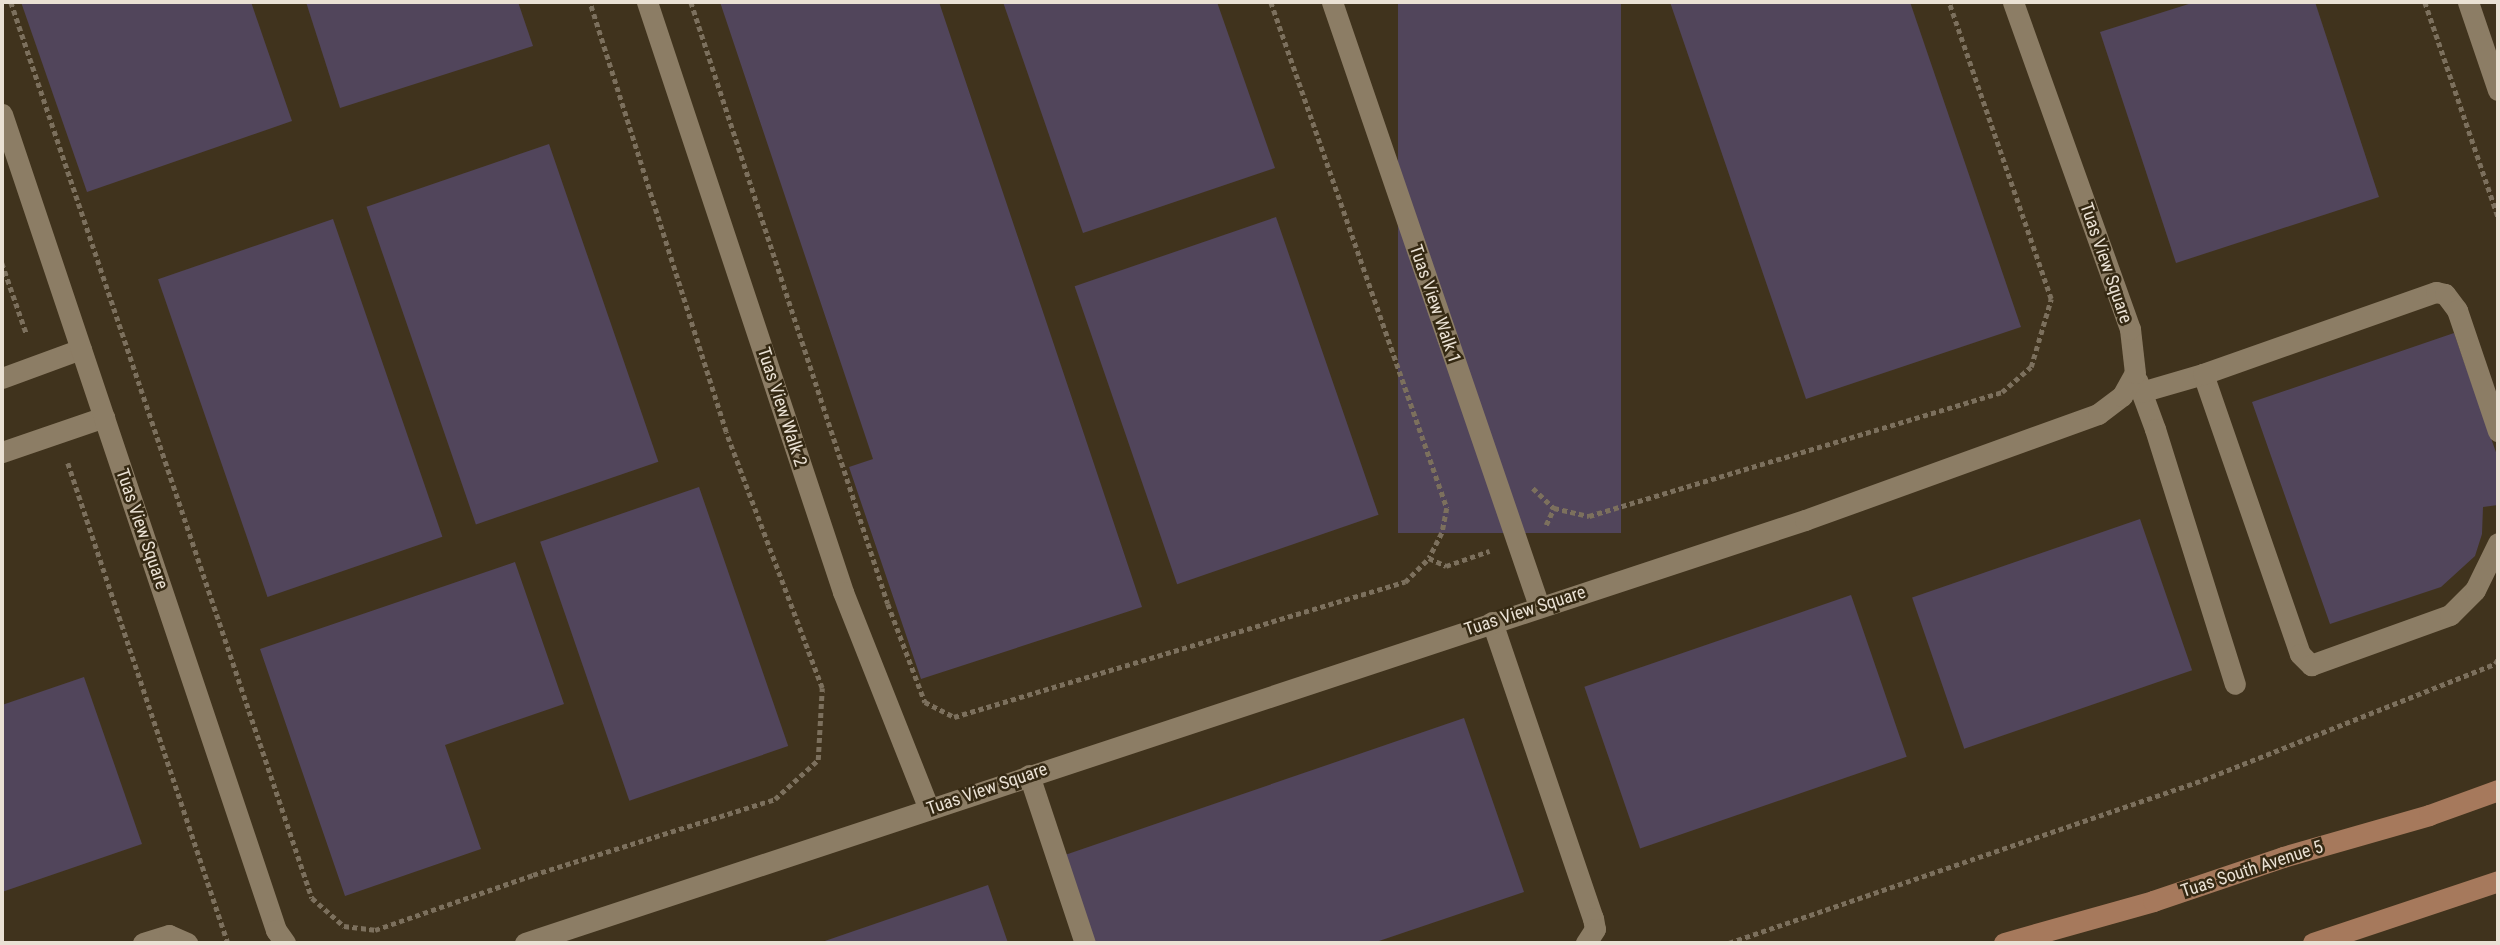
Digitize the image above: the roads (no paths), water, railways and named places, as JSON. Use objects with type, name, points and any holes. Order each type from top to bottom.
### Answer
[{"type":"main road","name":"Tuas South Avenue 5","points":[[2004,943],[2153,901],[2498,790]]},
{"type":"main road","points":[[2313,943],[2498,881]]},
{"type":"street","name":"Tuas View Walk 2","points":[[647,2],[843,592],[929,809]]},
{"type":"street","name":"Tuas View Walk 1","points":[[1332,2],[1539,606]]},
{"type":"street","name":"Tuas View Square","points":[[525,943],[1805,520],[2098,414],[2138,383],[2130,329],[2013,2]]},
{"type":"street","points":[[2468,2],[2498,90]]},
{"type":"street","name":"Tuas View Square","points":[[2,114],[276,930],[285,943]]},
{"type":"street","points":[[2235,684],[2138,383],[2203,374],[2436,292],[2445,294],[2457,310],[2498,431]]},
{"type":"street","points":[[2,378],[81,349]]},
{"type":"street","points":[[2203,374],[2300,654],[2311,665],[2450,615],[2475,590],[2498,543]]},
{"type":"street","points":[[2,452],[104,417]]},
{"type":"street","points":[[1492,622],[1592,918],[1595,929],[1586,943]]},
{"type":"street","points":[[1029,775],[1085,943]]},
{"type":"street","points":[[143,943],[169,935],[187,943]]}]
